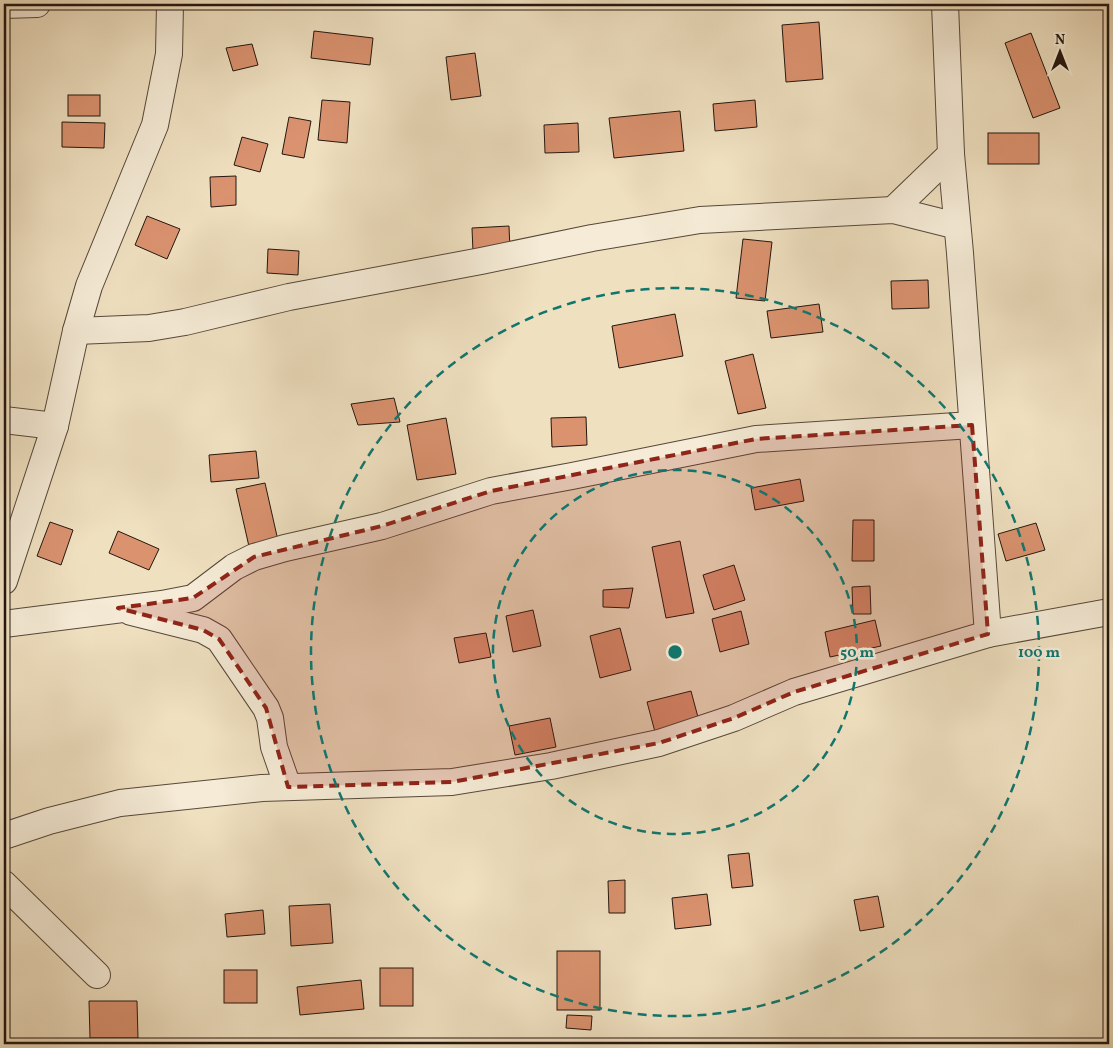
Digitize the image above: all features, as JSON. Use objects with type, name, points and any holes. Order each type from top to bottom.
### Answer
[{"type":"street","points":[[4,5],[37,4]]},
{"type":"street","points":[[4,581],[55,426],[76,332],[89,286],[155,125],[169,54],[170,4]]},
{"type":"street","points":[[945,4],[951,154],[988,634]]},
{"type":"street","points":[[893,210],[951,154]]},
{"type":"street","points":[[76,332],[149,328],[185,322],[289,297],[509,256],[592,238],[700,220],[893,210],[957,226]]},
{"type":"street","points":[[4,420],[55,426]]},
{"type":"street","points":[[4,624],[118,608],[162,604],[193,598],[234,567],[254,556],[382,526],[491,490],[572,476],[756,439],[972,425]]},
{"type":"street","points":[[118,608],[203,630],[219,640],[266,708],[270,718],[274,747],[288,787]]},
{"type":"street","points":[[4,836],[49,821],[120,803],[252,789],[452,782],[551,766],[659,743],[734,718],[794,692],[988,634],[1109,612]]},
{"type":"street","points":[[4,884],[97,975]]},
{"type":"highlighted area","points":[[972,425],[988,634],[794,692],[734,718],[659,743],[452,782],[288,787],[266,708],[219,639],[203,630],[118,608],[193,598],[254,557],[382,526],[491,491],[756,439]]},
{"type":"building","points":[[819,22],[823,79],[786,82],[782,25]]},
{"type":"building","points":[[314,31],[373,38],[370,65],[311,58]]},
{"type":"building","points":[[1031,33],[1060,108],[1033,118],[1005,43]]},
{"type":"building","points":[[252,44],[258,65],[233,71],[226,48]]},
{"type":"building","points":[[475,53],[481,96],[451,100],[446,57]]},
{"type":"building","points":[[68,95],[100,95],[100,116],[68,116]]},
{"type":"building","points":[[322,100],[350,102],[347,143],[318,140]]},
{"type":"building","points":[[755,100],[757,127],[715,131],[713,104]]},
{"type":"building","points":[[680,111],[684,151],[614,158],[609,118]]},
{"type":"building","points":[[289,117],[311,121],[304,158],[282,154]]},
{"type":"building","points":[[62,122],[105,123],[104,148],[62,147]]},
{"type":"building","points":[[578,123],[579,152],[545,153],[544,125]]},
{"type":"building","points":[[988,133],[1039,133],[1039,164],[988,164]]},
{"type":"building","points":[[242,137],[268,144],[260,172],[234,165]]},
{"type":"building","points":[[236,176],[236,205],[211,207],[210,177]]},
{"type":"building","points":[[147,216],[180,229],[167,259],[135,245]]},
{"type":"building","points":[[509,226],[510,250],[473,252],[472,228]]},
{"type":"building","points":[[743,239],[772,242],[765,301],[736,298]]},
{"type":"building","points":[[268,249],[299,251],[298,275],[267,273]]},
{"type":"building","points":[[928,280],[929,308],[892,309],[891,281]]},
{"type":"building","points":[[819,304],[823,332],[771,338],[767,311]]},
{"type":"building","points":[[675,314],[683,356],[619,368],[612,326]]},
{"type":"building","points":[[753,354],[766,408],[738,414],[725,361]]},
{"type":"building","points":[[394,398],[400,422],[358,425],[351,404]]},
{"type":"building","points":[[586,417],[587,445],[552,447],[551,418]]},
{"type":"building","points":[[446,418],[456,474],[417,480],[407,425]]},
{"type":"building","points":[[256,451],[259,478],[211,482],[209,455]]},
{"type":"building","points":[[800,479],[804,501],[755,510],[751,488]]},
{"type":"building","points":[[265,483],[279,545],[250,551],[236,489]]},
{"type":"building","points":[[853,520],[874,520],[874,561],[852,561]]},
{"type":"building","points":[[50,522],[73,530],[61,565],[37,556]]},
{"type":"building","points":[[1036,523],[1045,550],[1006,561],[998,534]]},
{"type":"building","points":[[118,531],[159,549],[149,570],[109,553]]},
{"type":"building","points":[[680,541],[694,613],[666,618],[652,547]]},
{"type":"building","points":[[734,565],[745,600],[714,610],[703,575]]},
{"type":"building","points":[[870,586],[871,614],[853,614],[852,587]]},
{"type":"building","points":[[633,588],[629,608],[603,607],[603,590]]},
{"type":"building","points":[[533,610],[541,646],[513,652],[506,616]]},
{"type":"building","points":[[741,611],[749,644],[720,652],[712,619]]},
{"type":"building","points":[[875,620],[881,646],[830,657],[825,632]]},
{"type":"building","points":[[620,628],[631,670],[600,678],[590,636]]},
{"type":"building","points":[[486,633],[491,657],[459,663],[454,638]]},
{"type":"building","points":[[691,691],[699,721],[655,732],[647,702]]},
{"type":"building","points":[[550,718],[556,747],[515,755],[509,726]]},
{"type":"building","points":[[749,853],[753,886],[732,888],[728,855]]},
{"type":"building","points":[[625,880],[625,913],[609,913],[608,881]]},
{"type":"building","points":[[707,894],[711,925],[675,929],[672,898]]},
{"type":"building","points":[[878,896],[884,927],[860,931],[854,900]]},
{"type":"building","points":[[330,904],[333,943],[291,946],[289,906]]},
{"type":"building","points":[[263,910],[265,934],[227,937],[225,914]]},
{"type":"building","points":[[557,951],[600,951],[600,1010],[557,1010]]},
{"type":"building","points":[[380,968],[413,968],[413,1006],[380,1006]]},
{"type":"building","points":[[224,970],[257,970],[257,1003],[224,1003]]},
{"type":"building","points":[[361,980],[364,1009],[300,1015],[297,987]]},
{"type":"building","points":[[89,1001],[137,1001],[138,1038],[90,1038]]},
{"type":"building","points":[[567,1015],[592,1016],[591,1030],[566,1028]]}]
